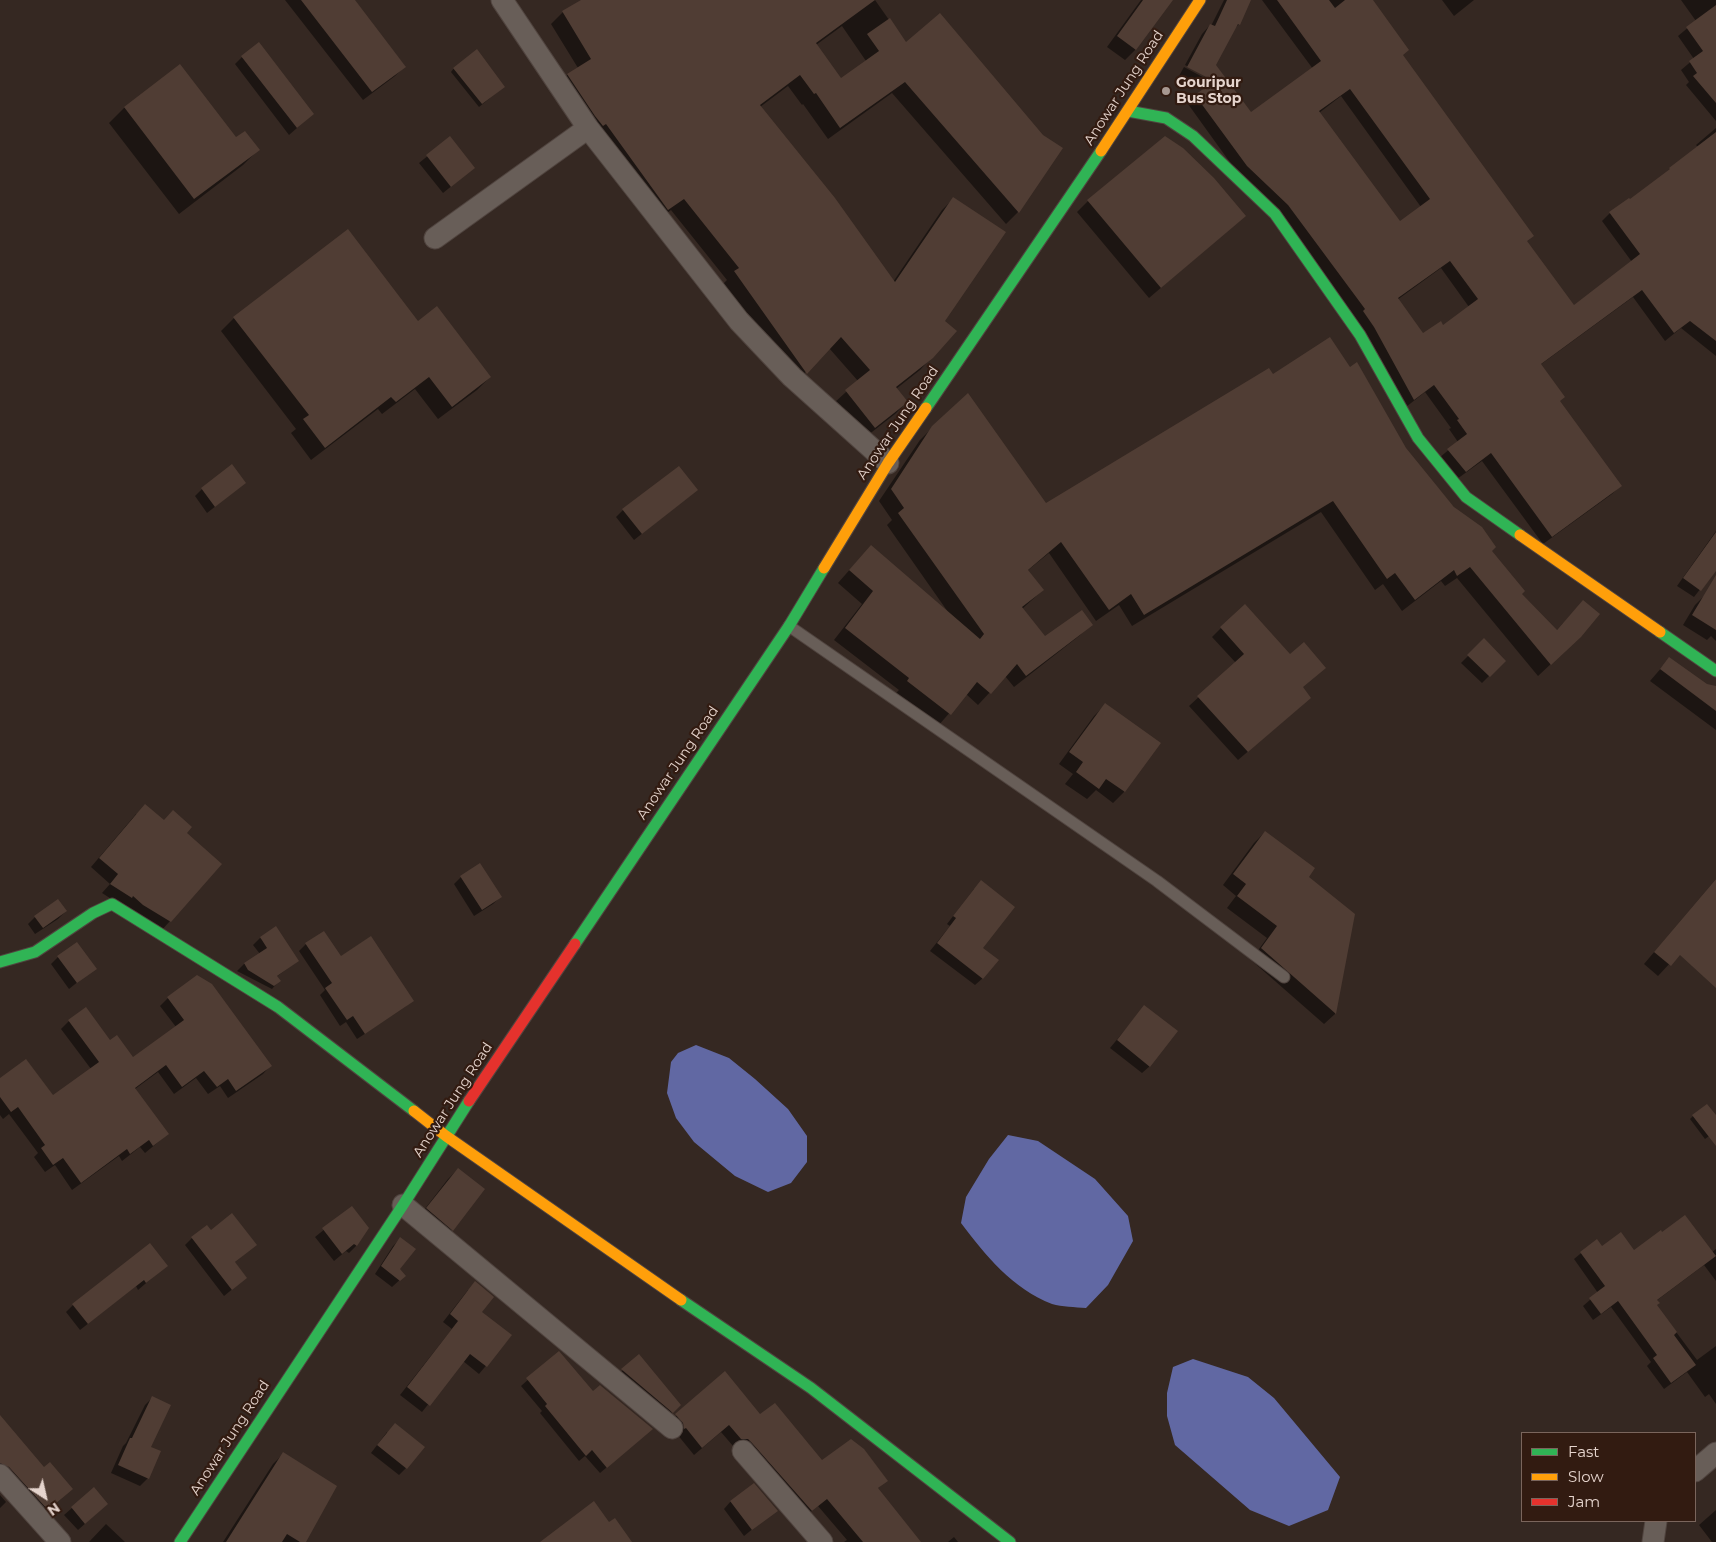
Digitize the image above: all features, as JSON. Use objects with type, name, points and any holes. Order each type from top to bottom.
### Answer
[{"type":"main road","name":"Anowar Jung Road","points":[[180,1542],[403,1205],[446,1136],[789,626],[888,463],[1128,111],[1200,0]]},
{"type":"main road","points":[[1128,111],[1166,118],[1193,136],[1275,214],[1360,335],[1418,438],[1466,497],[1716,671]]},
{"type":"main road","points":[[0,962],[35,952],[93,913],[112,904],[278,1007],[446,1136],[625,1262],[810,1388],[1010,1542]]},
{"type":"street","points":[[502,0],[588,128],[739,321],[792,377],[888,463]]},
{"type":"street","points":[[435,238],[588,128]]},
{"type":"street","points":[[403,1205],[672,1428]]},
{"type":"street","points":[[743,1451],[822,1542]]},
{"type":"street","points":[[1696,1470],[1716,1453]]},
{"type":"street","points":[[0,1475],[60,1542]]},
{"type":"street","points":[[1653,1542],[1656,1522]]},
{"type":"lane","points":[[789,626],[1157,881],[1284,977]]},
{"type":"water","points":[[696,1045],[729,1058],[755,1079],[788,1109],[807,1136],[807,1162],[791,1183],[768,1192],[735,1176],[694,1142],[676,1118],[667,1093],[671,1062],[678,1053]]},
{"type":"water","points":[[1008,1135],[1038,1141],[1095,1179],[1128,1216],[1133,1241],[1108,1285],[1086,1308],[1052,1304],[1025,1290],[990,1259],[961,1223],[966,1197],[989,1159]]},
{"type":"water","points":[[1193,1359],[1248,1377],[1274,1398],[1340,1477],[1328,1510],[1289,1526],[1250,1510],[1175,1445],[1167,1416],[1167,1393],[1173,1367]]},
{"type":"building","points":[[301,0],[355,0],[406,67],[372,92]]},
{"type":"building","points":[[581,0],[875,0],[816,43],[841,78],[879,51],[867,34],[890,18],[906,42],[940,13],[1043,135],[1063,148],[1019,213],[905,82],[840,128],[816,93],[814,94],[800,75],[760,105],[835,198],[895,282],[953,197],[1006,232],[945,321],[957,331],[933,358],[896,387],[908,402],[875,428],[845,390],[870,370],[841,337],[807,374],[734,271],[739,268],[684,199],[668,210],[606,124],[603,126],[595,116],[567,74],[591,59],[562,11]]},
{"type":"building","points":[[1143,0],[1173,0],[1136,50],[1117,36]]},
{"type":"building","points":[[1227,0],[1251,0],[1240,25],[1238,24],[1216,65],[1251,112],[1321,61],[1277,0],[1329,0],[1335,8],[1345,0],[1373,0],[1409,50],[1403,55],[1534,236],[1527,241],[1574,305],[1640,254],[1609,212],[1630,199],[1716,132],[1716,341],[1690,321],[1674,333],[1642,290],[1541,364],[1565,397],[1560,401],[1622,486],[1552,537],[1491,453],[1466,472],[1447,449],[1467,434],[1457,420],[1459,419],[1434,385],[1414,400],[1374,327],[1363,311],[1365,309],[1288,205],[1247,166],[1195,95],[1214,81],[1187,67],[1210,24],[1215,26]],"holes":[[[1350,89],[1430,199],[1400,221],[1319,111]],[[1450,261],[1478,299],[1443,325],[1441,321],[1423,333],[1398,298]]]},
{"type":"building","points":[[1716,5],[1716,103],[1693,76],[1697,73],[1689,61],[1703,51],[1686,27]]},
{"type":"building","points":[[259,42],[314,114],[297,128],[241,56]]},
{"type":"building","points":[[477,49],[505,87],[482,104],[453,68]]},
{"type":"building","points":[[180,64],[236,137],[245,131],[260,150],[194,199],[124,107]]},
{"type":"building","points":[[450,136],[475,168],[451,187],[426,155]]},
{"type":"building","points":[[1165,136],[1183,148],[1214,178],[1246,216],[1161,288],[1087,200]]},
{"type":"building","points":[[348,229],[418,321],[437,306],[491,377],[452,407],[429,377],[396,402],[391,397],[325,448],[303,419],[309,415],[233,317]]},
{"type":"building","points":[[1330,337],[1350,367],[1357,362],[1406,448],[1454,507],[1482,527],[1496,547],[1492,551],[1525,591],[1522,594],[1557,630],[1583,600],[1600,614],[1581,637],[1551,665],[1470,567],[1457,576],[1454,570],[1415,600],[1395,573],[1387,579],[1333,501],[1144,615],[1131,594],[1109,610],[1061,542],[1028,570],[1044,590],[1022,607],[1045,636],[1082,610],[1093,625],[1026,676],[1017,664],[991,694],[977,682],[951,715],[907,681],[909,678],[845,628],[873,591],[849,570],[871,545],[980,639],[984,634],[898,513],[904,508],[891,489],[932,426],[968,393],[1046,503],[1269,368],[1273,374]]},
{"type":"building","points":[[232,464],[246,483],[215,507],[201,488]]},
{"type":"building","points":[[679,466],[698,490],[642,534],[622,509]]},
{"type":"building","points":[[1716,532],[1716,571],[1701,591],[1683,578]]},
{"type":"building","points":[[1716,575],[1716,630],[1692,615]]},
{"type":"building","points":[[1245,604],[1290,654],[1304,642],[1326,668],[1303,687],[1311,698],[1248,752],[1197,696],[1244,654],[1220,627]]},
{"type":"building","points":[[1484,638],[1506,661],[1490,677],[1467,655]]},
{"type":"building","points":[[1669,657],[1707,684],[1716,686],[1716,711],[1660,669]]},
{"type":"building","points":[[1105,703],[1161,743],[1125,792],[1106,779],[1099,789],[1076,772],[1083,762],[1069,752]]},
{"type":"building","points":[[145,804],[164,820],[173,810],[192,827],[187,833],[222,864],[171,922],[143,905],[133,896],[132,898],[110,884],[118,874],[99,858]]},
{"type":"building","points":[[1265,831],[1315,868],[1309,877],[1355,914],[1336,1014],[1261,948],[1277,926],[1237,896],[1246,884],[1233,874]]},
{"type":"building","points":[[480,863],[502,897],[482,910],[460,876]]},
{"type":"building","points":[[1716,879],[1716,988],[1680,955],[1671,966],[1654,952]]},
{"type":"building","points":[[981,880],[1015,907],[983,948],[999,960],[983,979],[937,943],[956,918],[953,916]]},
{"type":"building","points":[[58,899],[67,911],[43,928],[34,916]]},
{"type":"building","points":[[276,926],[299,961],[277,976],[281,981],[274,986],[248,970],[244,963],[267,948],[260,937]]},
{"type":"building","points":[[324,931],[341,956],[371,936],[414,1001],[365,1034],[353,1016],[347,1020],[325,988],[332,983],[305,943]]},
{"type":"building","points":[[77,942],[97,969],[77,983],[57,956]]},
{"type":"building","points":[[197,975],[212,984],[272,1066],[236,1091],[228,1079],[217,1087],[204,1071],[182,1087],[166,1065],[135,1088],[169,1134],[153,1146],[149,1140],[130,1154],[127,1149],[81,1183],[63,1158],[53,1165],[41,1148],[45,1145],[18,1107],[11,1112],[0,1097],[0,1078],[26,1059],[53,1095],[99,1062],[68,1020],[86,1007],[110,1040],[117,1035],[133,1057],[184,1020],[167,997]]},
{"type":"building","points":[[1144,1005],[1178,1031],[1150,1067],[1117,1040]]},
{"type":"building","points":[[1707,1104],[1716,1115],[1716,1146],[1692,1115]]},
{"type":"building","points":[[458,1168],[485,1189],[453,1231],[426,1208]]},
{"type":"building","points":[[352,1206],[369,1228],[357,1246],[354,1244],[342,1254],[322,1228]]},
{"type":"building","points":[[232,1213],[257,1245],[235,1262],[247,1278],[232,1290],[191,1237],[207,1225],[211,1230]]},
{"type":"building","points":[[1685,1215],[1716,1256],[1657,1300],[1660,1303],[1657,1305],[1677,1332],[1674,1335],[1696,1365],[1671,1383],[1653,1358],[1657,1355],[1618,1301],[1601,1314],[1589,1298],[1605,1286],[1580,1252],[1597,1239],[1602,1246],[1621,1232],[1634,1250]]},
{"type":"building","points":[[400,1237],[416,1249],[400,1269],[406,1276],[400,1281],[381,1266]]},
{"type":"building","points":[[150,1243],[168,1266],[146,1283],[144,1280],[88,1324],[72,1304]]},
{"type":"building","points":[[475,1281],[494,1297],[482,1312],[512,1335],[487,1367],[470,1354],[430,1406],[407,1387],[458,1321],[450,1314]]},
{"type":"building","points":[[559,1351],[593,1391],[600,1385],[653,1429],[607,1468],[592,1450],[586,1456],[545,1406],[547,1404],[526,1378]]},
{"type":"building","points":[[639,1354],[681,1405],[673,1413],[621,1369]]},
{"type":"building","points":[[725,1371],[760,1414],[775,1403],[822,1460],[851,1439],[864,1449],[888,1481],[878,1488],[921,1542],[863,1542],[827,1499],[812,1511],[752,1443],[748,1439],[741,1439],[729,1425],[702,1448],[686,1428],[684,1429],[683,1423],[675,1414]]},
{"type":"building","points":[[152,1396],[171,1405],[151,1447],[161,1451],[149,1479],[118,1465]]},
{"type":"building","points":[[0,1415],[44,1467],[50,1462],[73,1489],[48,1510],[9,1467],[0,1463]]},
{"type":"building","points":[[395,1423],[425,1447],[407,1469],[377,1445]]},
{"type":"building","points":[[283,1452],[337,1486],[306,1542],[300,1542],[287,1534],[282,1542],[226,1542]]},
{"type":"building","points":[[754,1483],[778,1511],[752,1530],[730,1501]]},
{"type":"building","points":[[94,1487],[108,1504],[85,1524],[71,1507]]},
{"type":"building","points":[[594,1501],[609,1522],[615,1518],[632,1542],[540,1542]]},
{"type":"traffic: fast","points":[[1128,111],[1166,118],[1193,136],[1275,214],[1360,335],[1418,438],[1466,497],[1520,535]]},
{"type":"traffic: fast","points":[[926,408],[1101,151]]},
{"type":"traffic: fast","points":[[575,944],[789,626],[824,568]]},
{"type":"traffic: fast","points":[[1660,632],[1716,671]]},
{"type":"traffic: fast","points":[[0,962],[35,952],[93,913],[112,904],[278,1007],[414,1111]]},
{"type":"traffic: fast","points":[[180,1542],[403,1205],[469,1101]]},
{"type":"traffic: fast","points":[[681,1300],[811,1388],[1010,1542]]},
{"type":"traffic: slow","points":[[1101,151],[1200,0]]},
{"type":"traffic: slow","points":[[824,568],[888,463],[926,408]]},
{"type":"traffic: slow","points":[[1520,535],[1660,632]]},
{"type":"traffic: slow","points":[[414,1111],[446,1136],[681,1300]]},
{"type":"traffic: jam","points":[[469,1101],[575,944]]},
{"type":"place","name":"Gouripur Bus Stop","points":[[1166,91]]}]
